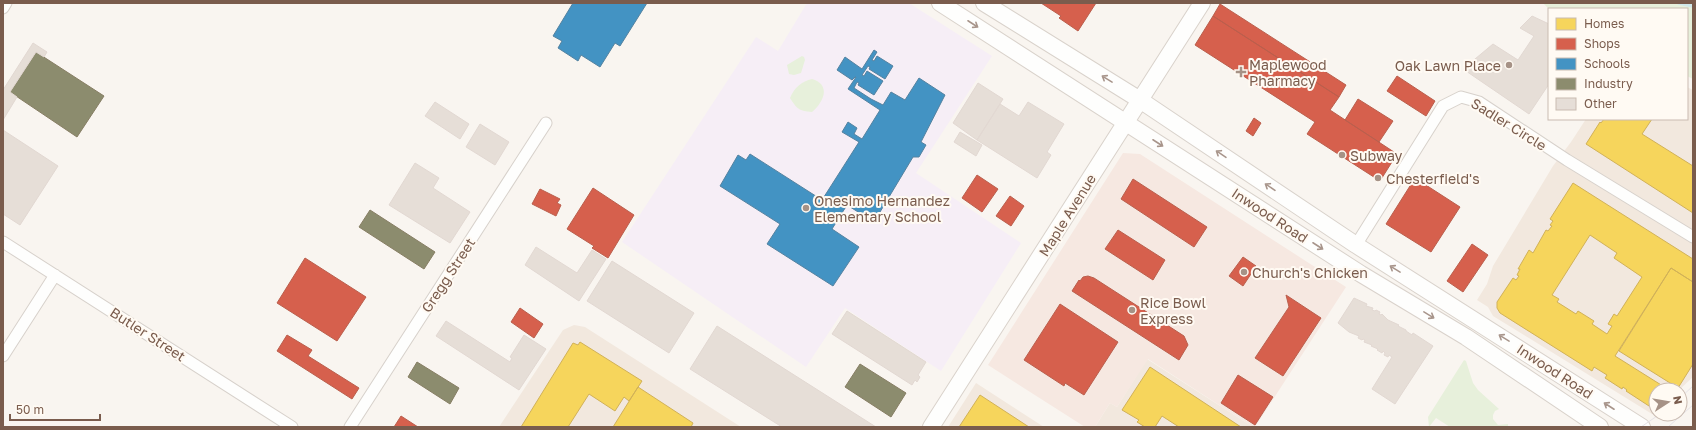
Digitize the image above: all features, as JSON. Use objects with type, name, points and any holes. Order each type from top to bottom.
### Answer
[{"type":"main road","name":"Inwood Road","points":[[940,3],[1345,263],[1466,337],[1600,427]]},
{"type":"main road","name":"Inwood Road","points":[[984,3],[1140,100],[1356,245],[1642,427]]},
{"type":"main road","name":"Maple Avenue","points":[[931,427],[1054,237],[1125,122],[1202,3]]},
{"type":"main road","points":[[995,39],[1017,23]]},
{"type":"main road","points":[[1238,195],[1250,174]]},
{"type":"main road","points":[[1345,263],[1356,245]]},
{"type":"main road","points":[[1466,337],[1475,320]]},
{"type":"street","points":[[3,8],[6,3]]},
{"type":"street","name":"Sadler Circle","points":[[1356,245],[1443,106],[1462,97],[1480,102],[1567,160],[1693,237]]},
{"type":"street","name":"Gregg Street","points":[[350,427],[546,124]]},
{"type":"street","name":"Butler Street","points":[[3,242],[292,427]]},
{"type":"street","points":[[3,356],[55,275]]},
{"type":"shaded area","name":"Onesimo Hernandez Elementary School","points":[[807,3],[909,3],[992,56],[916,173],[1021,243],[941,371],[845,308],[806,367],[622,242],[756,37],[778,51]]},
{"type":"shaded area","points":[[1688,88],[1693,90],[1693,377],[1688,382],[1648,382],[1648,412],[1493,316],[1488,307],[1477,300],[1487,284],[1493,266],[1553,166],[1585,120],[1688,120]]},
{"type":"shaded area","points":[[1123,153],[1140,154],[1346,287],[1255,427],[1148,359],[1117,407],[1110,403],[1095,427],[1085,427],[988,365]]},
{"type":"shaded area","points":[[574,325],[585,327],[741,427],[499,427],[563,330]]},
{"type":"shaded area","points":[[1147,359],[1253,427],[1095,427],[1110,403],[1117,407]]},
{"type":"shaded area","points":[[976,383],[1044,427],[948,427]]},
{"type":"green space","points":[[1543,3],[1693,3],[1693,79],[1688,76],[1688,8],[1548,8]]},
{"type":"green space","points":[[802,56],[805,60],[801,73],[794,75],[789,74],[787,65]]},
{"type":"green space","points":[[812,79],[822,85],[824,94],[819,104],[812,112],[799,109],[790,98],[799,86],[805,81]]},
{"type":"green space","points":[[1464,360],[1466,361],[1473,383],[1478,390],[1499,409],[1495,411],[1493,419],[1498,425],[1508,424],[1508,427],[1450,427],[1436,418],[1429,427],[1428,417]]},
{"type":"building: Homes","points":[[1603,120],[1651,120],[1642,134],[1693,166],[1693,213],[1586,144],[1600,122],[1601,123]]},
{"type":"building: Homes","points":[[1573,183],[1693,259],[1693,282],[1671,268],[1615,356],[1656,382],[1648,382],[1648,405],[1626,391],[1627,390],[1623,387],[1622,389],[1605,378],[1607,375],[1594,367],[1592,371],[1500,313],[1497,308],[1497,302],[1513,278],[1516,280],[1519,276],[1517,275],[1520,269],[1518,269],[1529,250],[1533,253],[1546,230],[1548,231],[1552,226],[1550,225],[1553,221],[1550,219]],"holes":[[[1590,235],[1617,253],[1614,258],[1642,277],[1617,316],[1614,314],[1608,324],[1612,326],[1607,334],[1592,324],[1594,321],[1578,311],[1576,314],[1557,302],[1559,299],[1552,295]]]},
{"type":"building: Homes","points":[[1671,268],[1693,282],[1693,364],[1682,382],[1668,382],[1619,351]]},
{"type":"building: Homes","points":[[580,342],[642,381],[629,401],[624,397],[615,411],[589,394],[568,427],[521,427],[573,343],[578,345]]},
{"type":"building: Homes","points":[[1150,367],[1241,427],[1179,427],[1162,416],[1155,427],[1145,427],[1137,422],[1139,420],[1122,410]]},
{"type":"building: Homes","points":[[638,387],[693,423],[691,427],[613,427]]},
{"type":"building: Homes","points":[[980,395],[1029,427],[959,427]]},
{"type":"building: Shops","points":[[1041,3],[1096,3],[1078,31],[1059,18],[1061,16]]},
{"type":"building: Shops","points":[[1220,4],[1346,85],[1339,97],[1213,16]]},
{"type":"building: Shops","points":[[1213,16],[1339,97],[1330,110],[1397,154],[1380,181],[1307,134],[1315,122],[1195,45]]},
{"type":"building: Shops","points":[[1397,76],[1435,101],[1426,116],[1387,91]]},
{"type":"building: Shops","points":[[1358,99],[1393,121],[1379,142],[1345,120]]},
{"type":"building: Shops","points":[[1254,118],[1261,123],[1253,136],[1246,131]]},
{"type":"building: Shops","points":[[977,175],[998,189],[982,212],[962,198]]},
{"type":"building: Shops","points":[[1415,178],[1460,207],[1431,252],[1386,224]]},
{"type":"building: Shops","points":[[1133,179],[1207,227],[1194,247],[1121,199]]},
{"type":"building: Shops","points":[[593,188],[634,215],[608,258],[592,248],[594,246],[567,229]]},
{"type":"building: Shops","points":[[540,189],[560,199],[557,203],[561,205],[556,216],[532,204]]},
{"type":"building: Shops","points":[[1010,196],[1024,206],[1011,226],[996,216]]},
{"type":"building: Shops","points":[[1118,230],[1165,260],[1153,280],[1105,249]]},
{"type":"building: Shops","points":[[1472,244],[1488,255],[1463,292],[1447,281]]},
{"type":"building: Shops","name":"Church's Chicken","points":[[1243,257],[1256,266],[1254,269],[1256,271],[1253,275],[1251,274],[1243,286],[1229,276]]},
{"type":"building: Shops","points":[[305,258],[366,297],[337,341],[277,303]]},
{"type":"building: Shops","points":[[1088,276],[1094,278],[1184,336],[1188,345],[1179,360],[1072,291],[1079,280],[1080,281],[1083,277]]},
{"type":"building: Shops","points":[[1286,295],[1321,318],[1283,376],[1255,358],[1289,307]]},
{"type":"building: Shops","points":[[1060,304],[1118,342],[1084,395],[1065,383],[1064,386],[1024,360]]},
{"type":"building: Shops","points":[[520,308],[543,324],[534,338],[511,322]]},
{"type":"building: Shops","points":[[287,335],[312,350],[308,356],[359,388],[352,399],[277,351]]},
{"type":"building: Shops","points":[[1238,375],[1273,397],[1255,425],[1221,403]]},
{"type":"building: Shops","points":[[401,416],[418,427],[394,427]]},
{"type":"building: Schools","points":[[573,3],[647,3],[620,46],[615,43],[600,67],[581,55],[578,61],[558,48],[562,41],[553,36]]},
{"type":"building: Schools","points":[[874,50],[877,52],[872,60],[874,61],[877,56],[893,66],[885,79],[869,69],[870,67],[868,66],[862,75],[864,76],[867,71],[883,81],[874,95],[858,85],[859,83],[857,82],[854,88],[871,99],[883,105],[891,92],[905,100],[919,78],[945,95],[921,142],[926,145],[919,157],[913,157],[874,222],[847,205],[832,229],[859,247],[833,286],[767,244],[780,224],[720,186],[738,155],[746,160],[750,154],[822,200],[859,142],[842,132],[848,122],[857,128],[854,134],[862,139],[880,110],[848,89],[856,77],[852,80],[837,70],[845,57],[862,69]]},
{"type":"building: Industry","points":[[36,52],[104,96],[77,137],[10,92]]},
{"type":"building: Industry","points":[[370,210],[435,252],[424,269],[359,227]]},
{"type":"building: Industry","points":[[417,362],[459,388],[450,404],[408,377]]},
{"type":"building: Industry","points":[[860,364],[906,393],[891,417],[845,387]]},
{"type":"building: Other","name":"Oak Lawn Place","points":[[1532,16],[1548,24],[1548,86],[1529,114],[1463,69],[1493,44],[1518,60],[1534,36],[1520,28]]},
{"type":"building: Other","points":[[33,43],[47,52],[44,57],[36,52],[10,92],[17,97],[3,120],[3,90]]},
{"type":"building: Other","points":[[978,83],[1003,99],[977,140],[953,123]]},
{"type":"building: Other","points":[[435,102],[469,124],[460,139],[425,116]]},
{"type":"building: Other","points":[[1028,102],[1064,124],[1047,152],[1051,155],[1037,178],[977,140],[1000,104],[1019,116]]},
{"type":"building: Other","points":[[480,124],[509,142],[495,165],[466,147]]},
{"type":"building: Other","points":[[3,130],[58,166],[20,225],[3,214]]},
{"type":"building: Other","points":[[960,132],[982,145],[976,156],[954,142]]},
{"type":"building: Other","points":[[415,163],[439,178],[433,188],[470,212],[450,243],[389,205]]},
{"type":"building: Other","points":[[536,247],[577,273],[592,250],[606,259],[579,301],[525,265]]},
{"type":"building: Other","points":[[612,261],[694,313],[669,353],[587,301]]},
{"type":"building: Other","points":[[1354,298],[1367,304],[1366,306],[1373,308],[1372,310],[1380,312],[1379,314],[1382,314],[1388,320],[1399,325],[1398,326],[1412,335],[1413,333],[1433,346],[1395,404],[1372,389],[1392,357],[1389,355],[1388,357],[1384,355],[1385,353],[1383,351],[1382,353],[1377,350],[1378,349],[1371,346],[1372,345],[1364,342],[1365,340],[1358,338],[1359,336],[1349,332],[1338,323]]},
{"type":"building: Other","points":[[847,311],[926,362],[918,375],[920,377],[917,382],[915,380],[912,385],[832,334]]},
{"type":"building: Other","points":[[446,321],[510,362],[512,358],[510,357],[524,335],[546,349],[519,390],[436,336]]},
{"type":"building: Other","points":[[717,326],[876,427],[782,427],[690,369]]},
{"type":"waterway","points":[[1679,3],[1693,6]]},
{"type":"tram line","points":[[1688,391],[1693,386]]},
{"type":"tram line","points":[[1668,427],[1693,405]]},
{"type":"tram line","points":[[1641,427],[1648,422]]},
{"type":"place","name":"Oak Lawn Place","points":[[1509,65]]},
{"type":"place","name":"Maplewood Pharmacy","points":[[1241,72]]},
{"type":"place","name":"Subway","points":[[1342,155]]},
{"type":"place","name":"Chesterfield's","points":[[1378,178]]},
{"type":"place","name":"Onesimo Hernandez Elementary School","points":[[806,208]]},
{"type":"place","name":"Church's Chicken","points":[[1244,272]]},
{"type":"place","name":"Rice Bowl Express","points":[[1132,310]]}]
